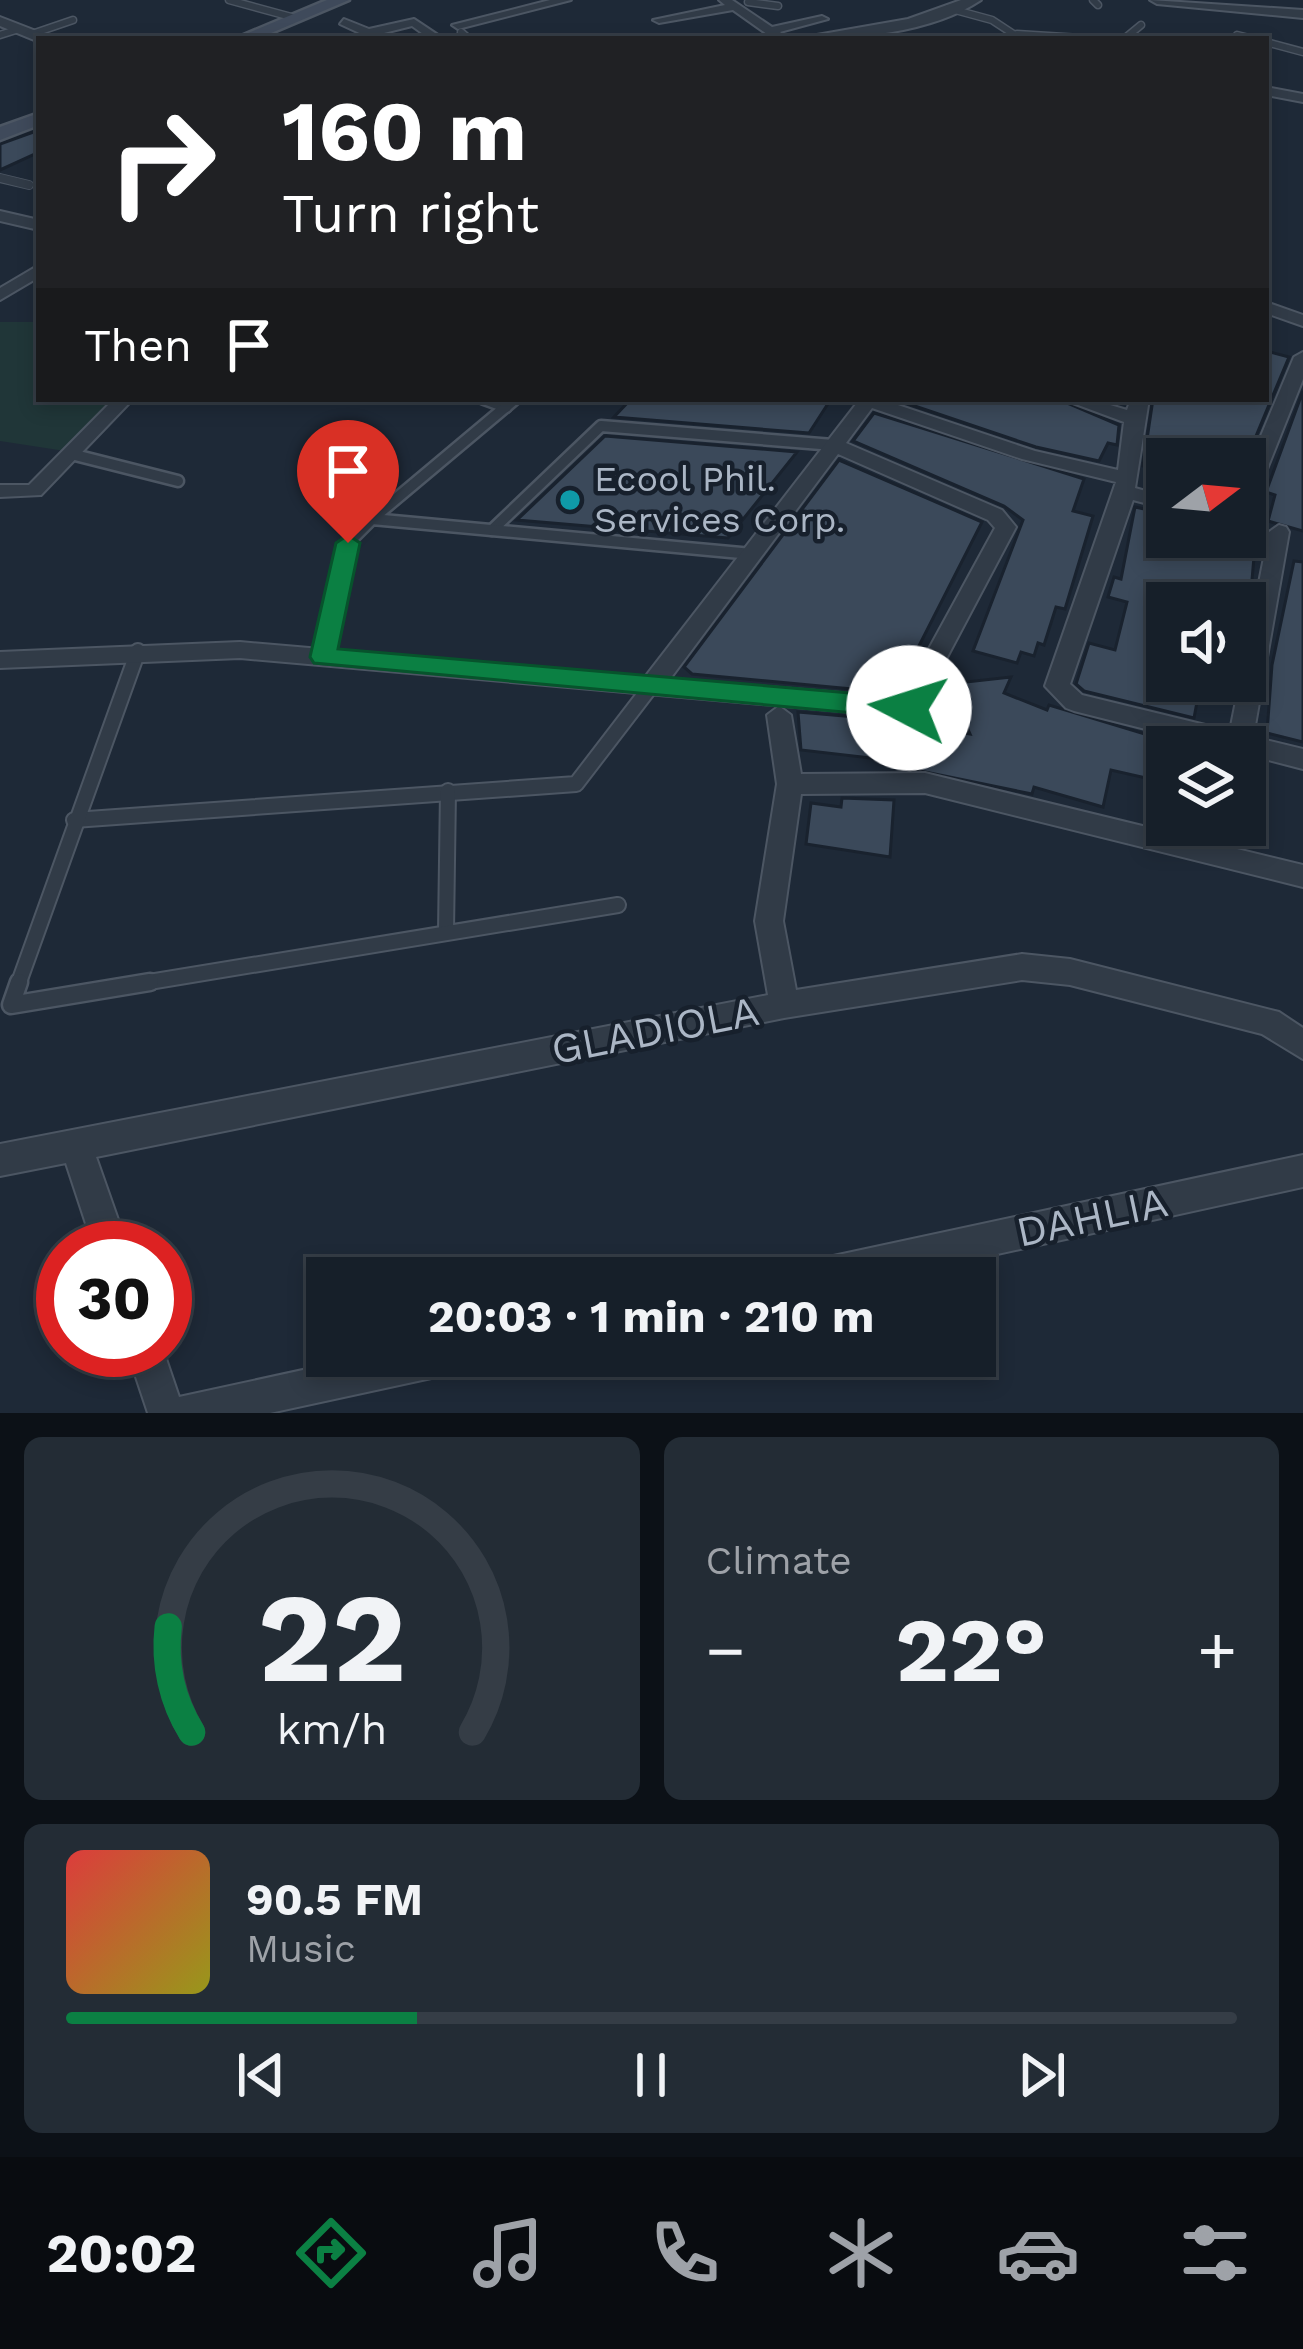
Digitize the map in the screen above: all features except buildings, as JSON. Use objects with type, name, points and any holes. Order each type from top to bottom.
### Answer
[{"type":"main road","points":[[250,36],[341,0]]},
{"type":"main road","points":[[0,134],[36,120]]},
{"type":"street","points":[[460,29],[565,0]]},
{"type":"street","points":[[827,36],[879,30],[974,0]]},
{"type":"street","points":[[1157,0],[1303,14]]},
{"type":"street","points":[[659,20],[729,4],[777,35],[822,19]]},
{"type":"street","points":[[0,21],[32,34]]},
{"type":"street","points":[[344,22],[369,33],[414,22],[434,36]]},
{"type":"street","points":[[1269,92],[1303,98]]},
{"type":"street","points":[[0,216],[36,224]]},
{"type":"street","points":[[1,295],[36,272]]},
{"type":"street","points":[[1269,308],[1303,321]]},
{"type":"street","points":[[1266,447],[1303,357]]},
{"type":"street","points":[[0,491],[34,491],[121,402]]},
{"type":"street","points":[[652,685],[864,402]]},
{"type":"street","points":[[871,402],[1146,494]]},
{"type":"street","points":[[1093,402],[1136,408],[1133,449],[1058,686],[1075,702],[1172,726]]},
{"type":"street","points":[[0,660],[138,650],[323,657],[909,708],[1006,527],[994,515],[832,446]]},
{"type":"street","points":[[1244,726],[1291,535]]},
{"type":"street","points":[[779,715],[790,784],[769,921],[784,1005]]},
{"type":"street","points":[[1266,750],[1303,759]]},
{"type":"street","points":[[790,784],[925,783],[1303,876]]},
{"type":"street","name":"GLADIOLA","points":[[0,1160],[784,1005],[1022,968],[1070,973],[1269,1022],[1303,1045]]},
{"type":"street","points":[[76,1144],[102,1221]]},
{"type":"street","name":"DAHLIA","points":[[907,1257],[1303,1171]]},
{"type":"street","points":[[154,1377],[166,1413]]},
{"type":"street","points":[[187,1413],[353,1377]]},
{"type":"lane","points":[[229,0],[295,18]]},
{"type":"lane","points":[[729,4],[758,0]]},
{"type":"lane","points":[[748,2],[778,6]]},
{"type":"lane","points":[[948,8],[1019,36]]},
{"type":"lane","points":[[0,35],[32,34],[73,20]]},
{"type":"lane","points":[[1128,36],[1141,25]]},
{"type":"lane","points":[[460,29],[466,36]]},
{"type":"lane","points":[[1237,35],[1241,36]]},
{"type":"lane","points":[[1269,43],[1303,52]]},
{"type":"lane","points":[[0,178],[29,185]]},
{"type":"lane","points":[[323,657],[348,543],[511,403]]},
{"type":"lane","points":[[492,530],[601,426],[832,446]]},
{"type":"lane","points":[[71,454],[178,481]]},
{"type":"lane","points":[[373,519],[752,554]]},
{"type":"lane","points":[[138,650],[11,1005],[618,905]]},
{"type":"lane","points":[[74,820],[577,784],[652,685]]},
{"type":"lane","points":[[446,931],[448,791]]},
{"type":"green space","points":[[0,322],[36,322],[36,402],[112,402],[65,451],[0,441]]},
{"type":"place","name":"Ecool Phil. Services Corp.","points":[[570,500]]},
{"type":"route","points":[[348,543],[323,657],[909,708]]}]
